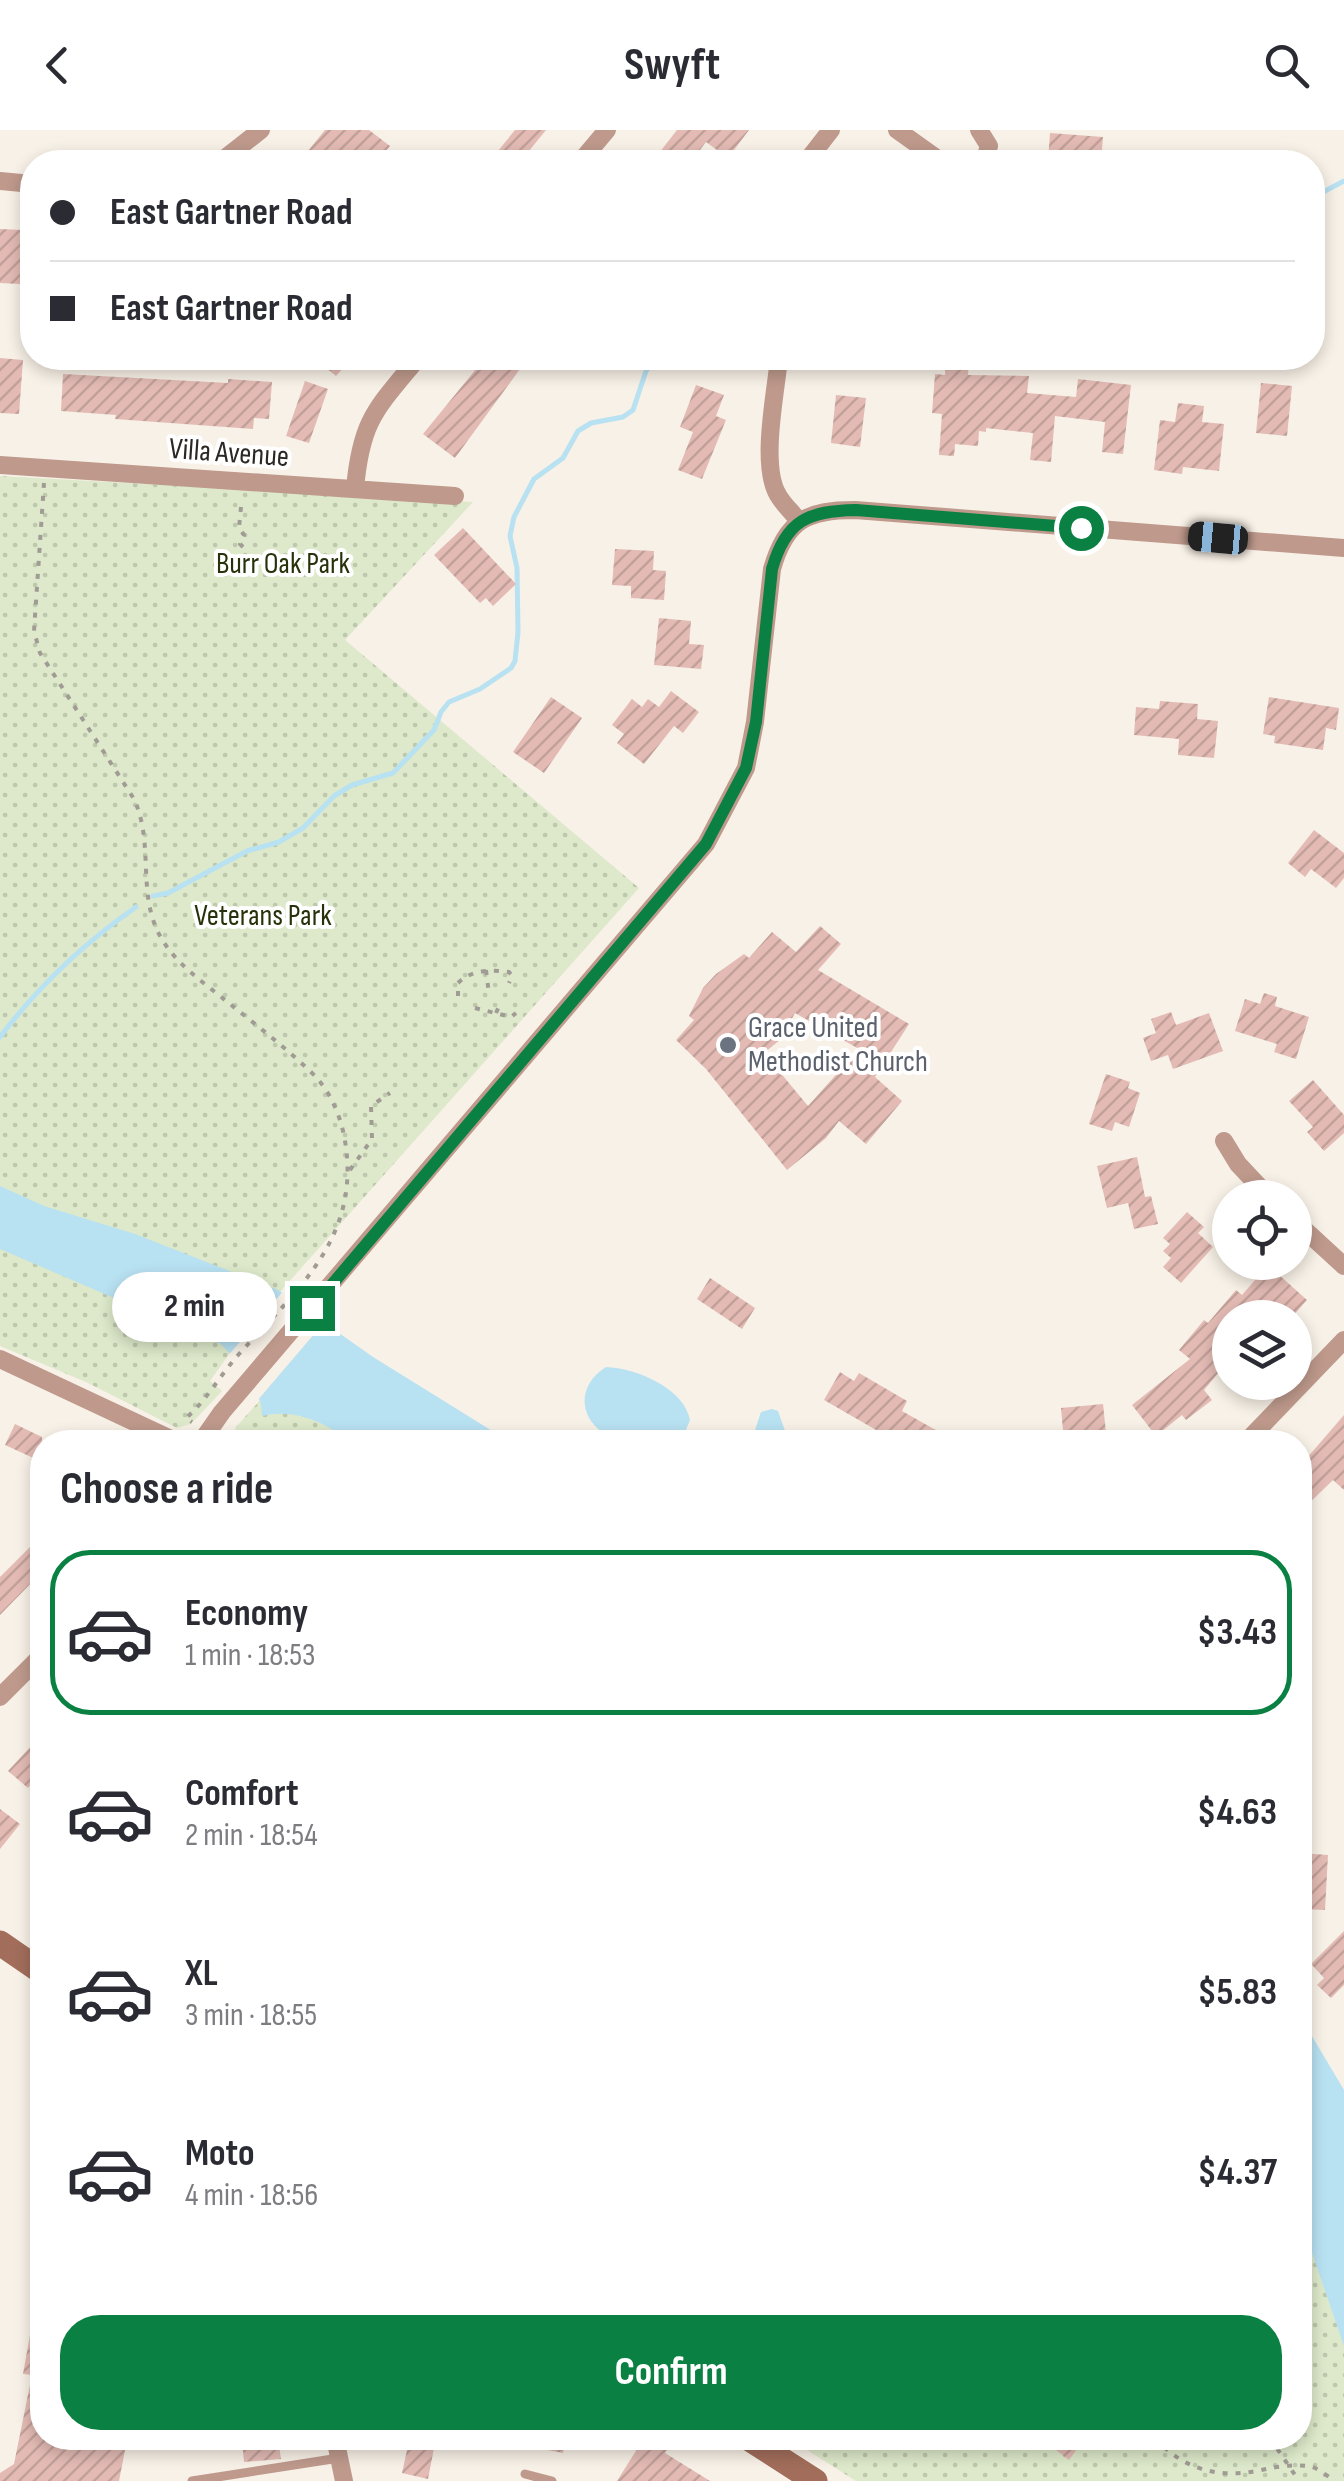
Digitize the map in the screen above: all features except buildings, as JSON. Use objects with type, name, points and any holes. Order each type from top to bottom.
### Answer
[{"type":"main road","points":[[0,1943],[30,1964]]},
{"type":"main road","points":[[767,2450],[815,2481]]},
{"type":"street","points":[[235,150],[261,130]]},
{"type":"street","points":[[590,150],[607,130]]},
{"type":"street","points":[[897,130],[925,150]]},
{"type":"street","points":[[355,489],[364,431],[379,405],[408,370]]},
{"type":"street","points":[[778,370],[770,460],[772,479],[777,494],[798,520]]},
{"type":"street","name":"Villa Avenue","points":[[0,465],[455,496]]},
{"type":"street","points":[[211,1430],[242,1388],[685,872],[713,832],[746,768],[756,722],[772,569],[776,555],[798,520],[824,510],[856,510],[1344,548]]},
{"type":"street","points":[[1224,1140],[1253,1180]]},
{"type":"street","points":[[1312,1237],[1344,1266]]},
{"type":"street","points":[[1258,1430],[1344,1340]]},
{"type":"street","points":[[0,1359],[151,1430]]},
{"type":"street","points":[[0,1697],[30,1667]]},
{"type":"street","points":[[338,2450],[344,2481]]},
{"type":"lane","points":[[192,2481],[340,2458]]},
{"type":"lane","points":[[525,2474],[552,2481]]},
{"type":"path","points":[[46,469],[34,631],[50,673],[134,799],[142,818],[147,839],[145,892],[152,925],[181,964],[316,1077],[342,1122],[350,1170],[345,1208],[334,1239],[308,1278],[186,1418],[191,1422]]},
{"type":"path","points":[[241,507],[239,528],[244,536],[240,544],[243,547]]},
{"type":"path","points":[[486,970],[489,994]]},
{"type":"path","points":[[458,996],[458,983],[464,977],[486,970],[509,972],[509,984]]},
{"type":"path","points":[[496,1013],[502,1002]]},
{"type":"path","points":[[475,1008],[511,1017],[516,1013]]},
{"type":"path","points":[[350,1170],[372,1139],[371,1106],[390,1093]]},
{"type":"path","points":[[1168,2450],[1180,2462],[1210,2473],[1239,2474],[1310,2466],[1335,2481]]},
{"type":"path","points":[[1278,2450],[1299,2481]]},
{"type":"green space","name":"Veterans Park","points":[[0,476],[473,502],[345,640],[639,888],[247,1329],[210,1381],[222,1391],[191,1424],[177,1428],[86,1382],[0,1346]]},
{"type":"green space","points":[[299,1357],[423,1430],[235,1430]]},
{"type":"green space","points":[[1312,2131],[1344,2215],[1344,2481],[856,2481],[807,2450],[1312,2450]]},
{"type":"water","points":[[0,1186],[44,1206],[135,1234],[278,1290],[373,1357],[491,1430],[333,1430],[298,1416],[262,1416],[249,1375],[221,1344],[0,1249]]},
{"type":"water","points":[[606,1367],[618,1368],[669,1389],[686,1409],[690,1420],[686,1430],[601,1430],[585,1408],[586,1390]]},
{"type":"water","points":[[778,1411],[785,1430],[755,1430],[761,1412]]},
{"type":"water","points":[[1312,2036],[1344,2090],[1344,2346],[1312,2253]]},
{"type":"pier","points":[[285,1289],[327,1319],[257,1401],[245,1378],[227,1357]]},
{"type":"waterway","points":[[1325,191],[1344,181]]},
{"type":"waterway","points":[[153,896],[168,893],[247,851],[279,842],[303,828],[334,796],[352,785],[393,773],[434,730],[449,702],[480,689],[511,668],[518,632],[517,568],[510,536],[514,517],[534,479],[563,458],[578,431],[633,410],[647,370]]},
{"type":"waterway","points":[[0,1037],[63,967],[136,907]]},
{"type":"place","name":"Grace United Methodist Church","points":[[728,1045]]},
{"type":"route","points":[[312,1308],[706,844],[746,768],[756,722],[772,569],[776,555],[798,520],[824,510],[856,510],[1081,528]]},
{"type":"park label","name":"Burr Oak Park","points":[[283,564]]}]
